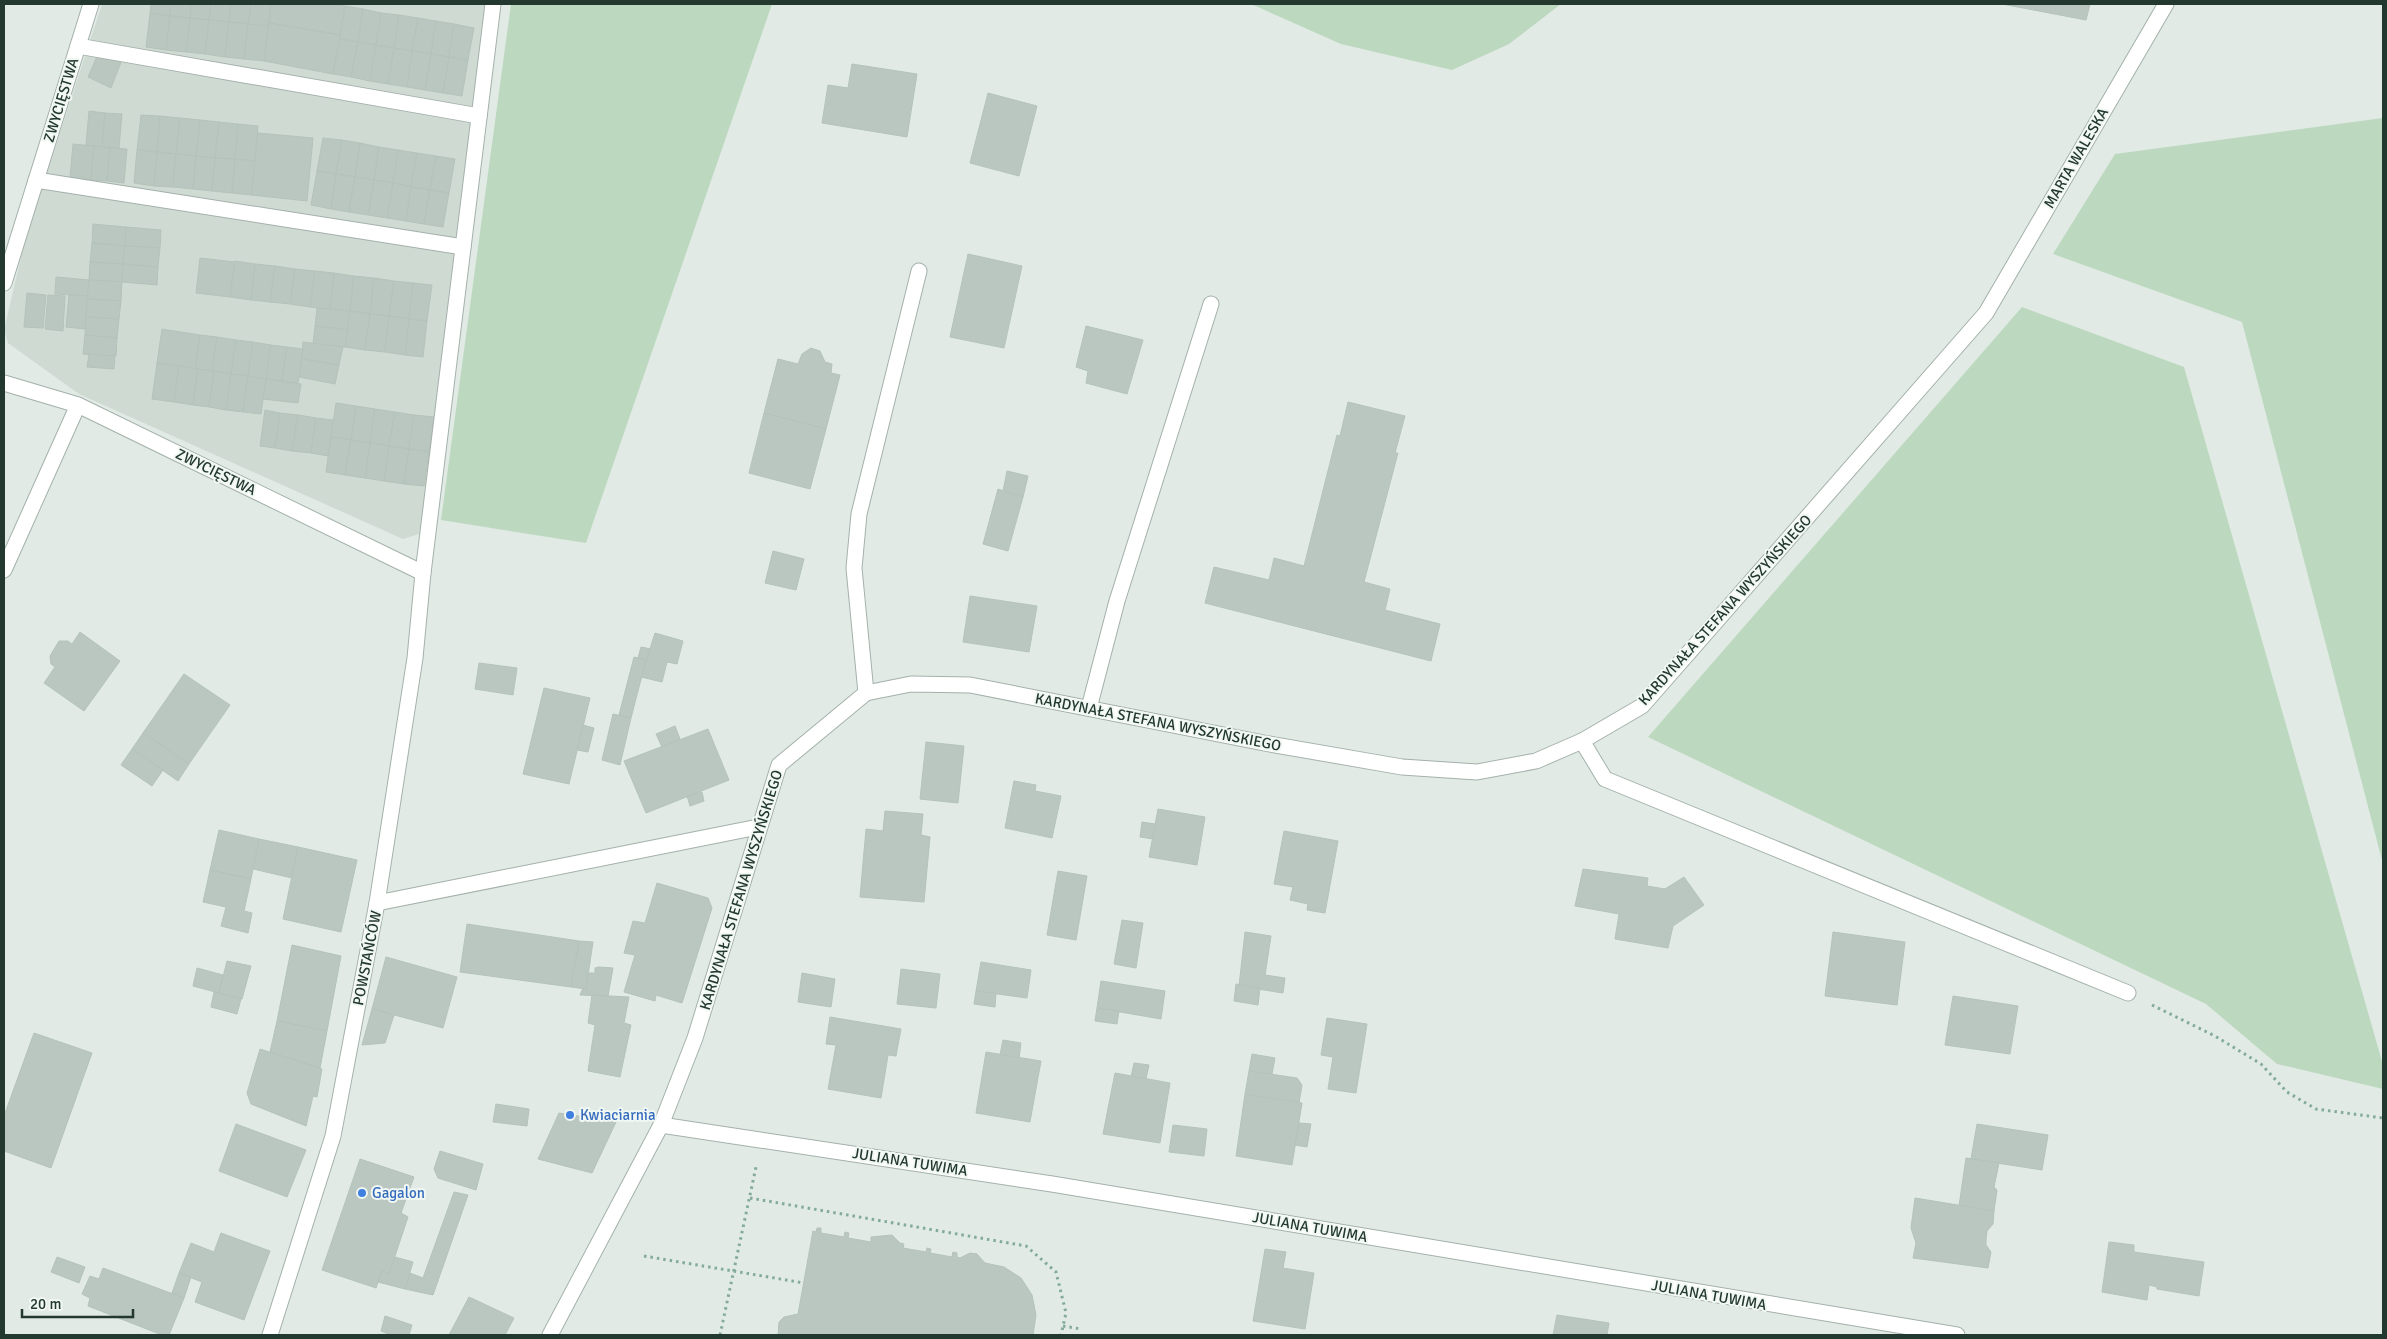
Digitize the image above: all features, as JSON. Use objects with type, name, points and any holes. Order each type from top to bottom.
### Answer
[{"type":"street","name":"ZWYCIĘSTWA","points":[[4,283],[91,4]]},
{"type":"street","name":"POWSTAŃCÓW","points":[[270,1335],[333,1136],[377,903],[415,658],[423,573],[493,4]]},
{"type":"street","name":"MARTA WALESKA","points":[[1986,313],[2166,4]]},
{"type":"street","points":[[78,46],[479,116]]},
{"type":"street","points":[[36,180],[463,247]]},
{"type":"street","points":[[866,693],[854,568],[859,514],[919,270]]},
{"type":"street","points":[[1089,708],[1117,600],[1211,304]]},
{"type":"street","name":"KARDYNAŁA STEFANA WYSZYŃSKIEGO","points":[[550,1335],[661,1125],[695,1038],[778,765],[866,693],[911,684],[970,685],[1264,743],[1402,767],[1477,772],[1536,761],[1582,741],[1642,706],[1986,313]]},
{"type":"street","name":"ZWYCIĘSTWA","points":[[4,383],[78,406],[423,573]]},
{"type":"street","points":[[4,570],[78,406]]},
{"type":"street","points":[[1582,741],[1605,779],[2128,993]]},
{"type":"street","points":[[377,903],[758,828]]},
{"type":"street","name":"JULIANA TUWIMA","points":[[661,1125],[1052,1184],[1958,1335]]},
{"type":"path","points":[[2128,993],[2215,1036],[2261,1064],[2287,1092],[2316,1109],[2383,1118]]},
{"type":"path","points":[[720,1335],[758,1160]]},
{"type":"path","points":[[750,1198],[1026,1246],[1056,1272],[1066,1313],[1061,1335]]},
{"type":"path","points":[[644,1256],[804,1283]]},
{"type":"path","points":[[1064,1326],[1081,1329]]},
{"type":"shaded area","points":[[102,4],[488,4],[427,493],[419,534],[403,539],[79,394],[8,343],[4,330],[25,240]]},
{"type":"green space","points":[[511,4],[772,4],[586,543],[441,520]]},
{"type":"green space","points":[[1251,4],[1561,4],[1509,44],[1452,70],[1341,44]]},
{"type":"green space","points":[[2383,118],[2383,864],[2242,322],[2053,254],[2115,154]]},
{"type":"green space","points":[[2022,307],[2184,367],[2383,1065],[2383,1089],[2277,1064],[2206,1004],[1648,737]]},
{"type":"building","points":[[151,4],[171,4],[170,16],[150,13]]},
{"type":"building","points":[[171,4],[191,4],[190,18],[170,16]]},
{"type":"building","points":[[191,4],[211,4],[209,20],[190,18]]},
{"type":"building","points":[[211,4],[231,4],[229,22],[209,20]]},
{"type":"building","points":[[231,4],[251,4],[248,24],[229,22]]},
{"type":"building","points":[[251,4],[271,4],[268,26],[248,24]]},
{"type":"building","points":[[271,4],[332,4],[345,6],[340,35],[269,23]]},
{"type":"building","points":[[2002,4],[2090,4],[2086,20]]},
{"type":"building","points":[[345,6],[363,9],[358,42],[340,39]]},
{"type":"building","points":[[363,9],[381,13],[376,45],[358,42]]},
{"type":"building","points":[[150,13],[170,16],[166,50],[146,47]]},
{"type":"building","points":[[381,13],[399,15],[394,48],[376,45]]},
{"type":"building","points":[[399,15],[418,18],[412,51],[394,48]]},
{"type":"building","points":[[170,16],[190,18],[186,52],[166,50]]},
{"type":"building","points":[[190,18],[209,20],[205,54],[186,52]]},
{"type":"building","points":[[418,18],[436,21],[431,54],[412,51]]},
{"type":"building","points":[[209,20],[229,22],[225,57],[205,54]]},
{"type":"building","points":[[436,21],[454,24],[449,57],[431,54]]},
{"type":"building","points":[[229,22],[248,24],[244,59],[225,57]]},
{"type":"building","points":[[269,23],[340,35],[333,74],[264,61]]},
{"type":"building","points":[[248,24],[268,26],[264,61],[244,59]]},
{"type":"building","points":[[454,24],[474,28],[468,60],[449,57]]},
{"type":"building","points":[[340,39],[358,42],[351,77],[333,74]]},
{"type":"building","points":[[358,42],[376,45],[370,81],[351,77]]},
{"type":"building","points":[[376,45],[394,48],[388,84],[370,81]]},
{"type":"building","points":[[101,47],[123,57],[111,88],[88,77]]},
{"type":"building","points":[[394,48],[412,51],[407,87],[388,84]]},
{"type":"building","points":[[412,51],[431,54],[425,90],[407,87]]},
{"type":"building","points":[[431,54],[449,57],[443,93],[425,90]]},
{"type":"building","points":[[449,57],[468,60],[462,96],[443,93]]},
{"type":"building","points":[[852,64],[917,74],[907,137],[822,123],[828,85],[848,88]]},
{"type":"building","points":[[988,93],[1037,106],[1019,176],[970,163]]},
{"type":"building","points":[[89,111],[105,113],[102,147],[86,145]]},
{"type":"building","points":[[105,113],[122,114],[119,148],[102,147]]},
{"type":"building","points":[[141,115],[160,116],[157,152],[137,150]]},
{"type":"building","points":[[160,116],[180,118],[176,154],[157,152]]},
{"type":"building","points":[[180,118],[200,120],[196,156],[176,154]]},
{"type":"building","points":[[200,120],[219,122],[215,158],[196,156]]},
{"type":"building","points":[[219,122],[238,124],[235,159],[215,158]]},
{"type":"building","points":[[238,124],[258,126],[255,161],[235,159]]},
{"type":"building","points":[[258,133],[313,138],[307,201],[251,195]]},
{"type":"building","points":[[323,138],[342,140],[336,174],[317,171]]},
{"type":"building","points":[[342,140],[360,143],[355,177],[336,174]]},
{"type":"building","points":[[360,143],[379,147],[374,180],[355,177]]},
{"type":"building","points":[[73,144],[94,146],[91,180],[70,178]]},
{"type":"building","points":[[94,146],[110,148],[107,181],[91,180]]},
{"type":"building","points":[[379,147],[398,150],[393,183],[374,180]]},
{"type":"building","points":[[110,148],[127,149],[124,183],[107,181]]},
{"type":"building","points":[[137,150],[157,152],[154,186],[134,183]]},
{"type":"building","points":[[398,150],[417,153],[411,187],[393,183]]},
{"type":"building","points":[[157,152],[176,154],[173,187],[154,186]]},
{"type":"building","points":[[417,153],[436,156],[430,190],[411,187]]},
{"type":"building","points":[[176,154],[196,156],[193,189],[173,187]]},
{"type":"building","points":[[196,156],[215,158],[212,191],[193,189]]},
{"type":"building","points":[[436,156],[455,159],[449,193],[430,190]]},
{"type":"building","points":[[215,158],[235,159],[232,193],[212,191]]},
{"type":"building","points":[[235,159],[255,161],[251,195],[232,193]]},
{"type":"building","points":[[317,171],[336,174],[331,209],[311,205]]},
{"type":"building","points":[[336,174],[355,177],[349,212],[331,209]]},
{"type":"building","points":[[355,177],[374,180],[368,215],[349,212]]},
{"type":"building","points":[[374,180],[393,183],[387,218],[368,215]]},
{"type":"building","points":[[393,183],[411,187],[406,221],[387,218]]},
{"type":"building","points":[[411,187],[430,190],[424,224],[406,221]]},
{"type":"building","points":[[430,190],[449,193],[443,227],[424,224]]},
{"type":"building","points":[[93,224],[126,227],[125,246],[92,243]]},
{"type":"building","points":[[126,227],[161,230],[160,248],[125,246]]},
{"type":"building","points":[[92,243],[125,246],[123,264],[90,262]]},
{"type":"building","points":[[125,246],[160,248],[158,267],[123,264]]},
{"type":"building","points":[[968,254],[1022,266],[1004,348],[950,337]]},
{"type":"building","points":[[200,258],[235,262],[230,297],[196,293]]},
{"type":"building","points":[[235,261],[255,264],[251,300],[230,297]]},
{"type":"building","points":[[90,262],[123,264],[122,282],[89,280]]},
{"type":"building","points":[[123,264],[158,267],[157,285],[122,282]]},
{"type":"building","points":[[255,264],[275,266],[270,302],[251,300]]},
{"type":"building","points":[[275,266],[295,269],[290,304],[270,302]]},
{"type":"building","points":[[295,269],[315,271],[310,307],[290,304]]},
{"type":"building","points":[[315,271],[334,273],[330,309],[310,307]]},
{"type":"building","points":[[334,273],[354,276],[350,311],[330,309]]},
{"type":"building","points":[[354,276],[374,278],[370,314],[350,311]]},
{"type":"building","points":[[56,277],[89,280],[88,296],[55,294]]},
{"type":"building","points":[[374,278],[394,281],[389,316],[370,314]]},
{"type":"building","points":[[89,280],[122,282],[121,301],[87,299]]},
{"type":"building","points":[[394,281],[413,283],[409,319],[389,316]]},
{"type":"building","points":[[413,283],[432,285],[427,321],[409,319]]},
{"type":"building","points":[[27,293],[46,295],[43,328],[24,327]]},
{"type":"building","points":[[48,295],[65,296],[63,331],[45,329]]},
{"type":"building","points":[[69,295],[88,296],[85,329],[66,327]]},
{"type":"building","points":[[87,299],[121,301],[119,319],[86,317]]},
{"type":"building","points":[[317,308],[350,311],[348,330],[315,326]]},
{"type":"building","points":[[350,311],[370,314],[365,350],[345,347]]},
{"type":"building","points":[[370,314],[389,316],[385,352],[365,350]]},
{"type":"building","points":[[389,316],[409,319],[405,355],[385,352]]},
{"type":"building","points":[[86,317],[119,319],[117,338],[85,335]]},
{"type":"building","points":[[409,319],[427,321],[423,357],[405,355]]},
{"type":"building","points":[[315,326],[348,330],[345,347],[313,344]]},
{"type":"building","points":[[1086,326],[1143,340],[1127,394],[1086,383],[1088,371],[1076,367]]},
{"type":"building","points":[[162,329],[200,335],[195,369],[157,363]]},
{"type":"building","points":[[85,335],[117,338],[116,356],[83,354]]},
{"type":"building","points":[[200,335],[217,337],[212,371],[195,369]]},
{"type":"building","points":[[217,337],[236,340],[231,374],[212,371]]},
{"type":"building","points":[[236,340],[253,342],[248,376],[231,374]]},
{"type":"building","points":[[253,342],[271,345],[266,379],[248,376]]},
{"type":"building","points":[[303,342],[343,347],[339,365],[302,359]]},
{"type":"building","points":[[271,345],[287,347],[282,381],[266,379]]},
{"type":"building","points":[[287,347],[303,349],[298,383],[282,381]]},
{"type":"building","points":[[811,348],[820,351],[825,362],[832,364],[831,373],[840,375],[826,429],[764,413],[778,359],[798,364],[802,354]]},
{"type":"building","points":[[89,354],[115,356],[114,369],[87,367]]},
{"type":"building","points":[[302,359],[339,365],[335,384],[299,377]]},
{"type":"building","points":[[157,363],[179,366],[174,402],[152,399]]},
{"type":"building","points":[[179,366],[198,369],[193,405],[174,402]]},
{"type":"building","points":[[198,369],[214,371],[209,407],[193,405]]},
{"type":"building","points":[[214,371],[231,374],[226,410],[209,407]]},
{"type":"building","points":[[231,374],[248,376],[243,412],[226,410]]},
{"type":"building","points":[[248,376],[266,379],[261,414],[243,412]]},
{"type":"building","points":[[266,379],[301,384],[298,403],[263,399]]},
{"type":"building","points":[[1348,402],[1405,416],[1395,453],[1398,453],[1364,582],[1390,589],[1385,610],[1440,624],[1431,661],[1205,603],[1214,567],[1269,580],[1274,558],[1304,566],[1337,435],[1340,436]]},
{"type":"building","points":[[336,403],[356,406],[351,440],[331,437]]},
{"type":"building","points":[[356,406],[375,409],[370,443],[351,440]]},
{"type":"building","points":[[375,409],[395,412],[389,446],[370,443]]},
{"type":"building","points":[[265,410],[280,413],[275,448],[260,446]]},
{"type":"building","points":[[395,412],[414,415],[409,449],[389,446]]},
{"type":"building","points":[[280,413],[298,415],[292,451],[275,448]]},
{"type":"building","points":[[764,413],[826,429],[810,489],[749,473]]},
{"type":"building","points":[[298,415],[316,418],[311,453],[292,451]]},
{"type":"building","points":[[414,415],[434,417],[429,452],[409,449]]},
{"type":"building","points":[[316,418],[333,420],[328,456],[311,453]]},
{"type":"building","points":[[331,437],[351,440],[345,475],[326,472]]},
{"type":"building","points":[[351,440],[370,443],[365,478],[345,475]]},
{"type":"building","points":[[370,443],[389,446],[384,481],[365,478]]},
{"type":"building","points":[[389,446],[409,449],[404,484],[384,481]]},
{"type":"building","points":[[409,449],[429,452],[424,486],[404,484]]},
{"type":"building","points":[[1007,471],[1028,476],[1023,497],[1003,491]]},
{"type":"building","points":[[998,489],[1023,497],[1008,551],[983,544]]},
{"type":"building","points":[[773,551],[804,559],[796,590],[765,583]]},
{"type":"building","points":[[970,596],[1037,606],[1029,652],[963,642]]},
{"type":"building","points":[[80,632],[120,661],[84,711],[44,683],[55,667],[51,664],[50,656],[59,641],[68,641],[72,644]]},
{"type":"building","points":[[655,633],[683,641],[677,664],[667,662],[662,682],[641,677]]},
{"type":"building","points":[[641,647],[651,649],[646,660],[638,658]]},
{"type":"building","points":[[634,657],[646,660],[631,718],[619,715]]},
{"type":"building","points":[[479,663],[517,668],[513,695],[475,689]]},
{"type":"building","points":[[184,674],[230,705],[189,764],[143,733]]},
{"type":"building","points":[[544,688],[590,698],[569,784],[523,774]]},
{"type":"building","points":[[613,714],[631,718],[620,765],[602,760]]},
{"type":"building","points":[[583,725],[594,728],[588,752],[577,750]]},
{"type":"building","points":[[675,726],[680,739],[662,747],[656,734]]},
{"type":"building","points":[[708,729],[729,780],[646,813],[624,761]]},
{"type":"building","points":[[143,733],[189,764],[178,781],[132,749]]},
{"type":"building","points":[[926,742],[964,746],[958,803],[920,799]]},
{"type":"building","points":[[132,749],[163,770],[152,786],[121,765]]},
{"type":"building","points":[[1014,781],[1036,785],[1035,791],[1061,796],[1052,838],[1005,828]]},
{"type":"building","points":[[702,792],[704,801],[690,806],[687,796]]},
{"type":"building","points":[[1158,809],[1205,817],[1197,865],[1149,857]]},
{"type":"building","points":[[885,811],[923,814],[921,835],[930,837],[924,902],[860,897],[866,829],[883,831]]},
{"type":"building","points":[[1142,822],[1155,824],[1153,839],[1140,837]]},
{"type":"building","points":[[219,830],[259,839],[251,879],[210,870]]},
{"type":"building","points":[[1284,831],[1338,841],[1325,913],[1307,910],[1308,904],[1290,900],[1293,887],[1274,884]]},
{"type":"building","points":[[259,839],[298,847],[292,878],[253,869]]},
{"type":"building","points":[[298,847],[357,860],[341,932],[283,919]]},
{"type":"building","points":[[1583,869],[1648,878],[1647,886],[1665,889],[1684,877],[1704,905],[1673,926],[1668,948],[1615,939],[1619,914],[1575,906]]},
{"type":"building","points":[[210,870],[251,879],[244,911],[252,913],[248,933],[221,926],[226,907],[203,902]]},
{"type":"building","points":[[1058,871],[1087,876],[1076,940],[1047,935]]},
{"type":"building","points":[[657,883],[708,898],[712,908],[682,1003],[656,995],[655,1001],[624,992],[635,955],[624,953],[633,921],[645,923]]},
{"type":"building","points":[[1122,920],[1143,923],[1136,968],[1114,964]]},
{"type":"building","points":[[467,924],[579,941],[571,987],[460,972]]},
{"type":"building","points":[[1245,932],[1271,936],[1265,975],[1285,978],[1283,993],[1239,986]]},
{"type":"building","points":[[1833,932],[1905,942],[1897,1005],[1825,996]]},
{"type":"building","points":[[579,941],[593,942],[586,989],[571,987]]},
{"type":"building","points":[[292,945],[341,956],[327,1031],[277,1021]]},
{"type":"building","points":[[386,957],[457,977],[443,1028],[372,1009]]},
{"type":"building","points":[[227,961],[251,966],[242,999],[219,993]]},
{"type":"building","points":[[981,962],[1031,970],[1027,998],[976,991]]},
{"type":"building","points":[[197,968],[223,975],[219,993],[193,986]]},
{"type":"building","points":[[595,968],[613,968],[608,996],[580,995],[583,988],[586,989],[588,973],[595,973]]},
{"type":"building","points":[[901,969],[940,974],[936,1008],[897,1004]]},
{"type":"building","points":[[802,973],[835,979],[831,1007],[798,1002]]},
{"type":"building","points":[[1101,981],[1165,991],[1161,1019],[1097,1008]]},
{"type":"building","points":[[1236,984],[1260,988],[1258,1005],[1234,1001]]},
{"type":"building","points":[[976,991],[996,993],[995,1007],[974,1004]]},
{"type":"building","points":[[214,992],[241,999],[237,1014],[211,1007]]},
{"type":"building","points":[[592,995],[629,997],[624,1023],[631,1025],[620,1077],[588,1071],[595,1025],[588,1023]]},
{"type":"building","points":[[1953,996],[2018,1006],[2010,1054],[1945,1045]]},
{"type":"building","points":[[1097,1008],[1119,1011],[1117,1024],[1095,1021]]},
{"type":"building","points":[[372,1009],[394,1015],[385,1043],[362,1045]]},
{"type":"building","points":[[830,1017],[901,1029],[896,1056],[888,1055],[881,1098],[828,1089],[836,1045],[826,1044]]},
{"type":"building","points":[[1327,1018],[1367,1024],[1356,1093],[1328,1089],[1333,1057],[1321,1055]]},
{"type":"building","points":[[277,1021],[327,1031],[320,1068],[270,1052]]},
{"type":"building","points":[[34,1033],[92,1053],[51,1168],[4,1151],[4,1116]]},
{"type":"building","points":[[1003,1040],[1021,1043],[1019,1058],[1000,1055]]},
{"type":"building","points":[[260,1049],[322,1069],[317,1097],[313,1096],[306,1126],[251,1104],[247,1093]]},
{"type":"building","points":[[986,1052],[1041,1061],[1030,1122],[976,1113]]},
{"type":"building","points":[[1252,1054],[1275,1058],[1272,1074],[1249,1071]]},
{"type":"building","points":[[1134,1063],[1149,1065],[1146,1079],[1131,1077]]},
{"type":"building","points":[[1249,1071],[1297,1078],[1302,1085],[1299,1103],[1245,1094]]},
{"type":"building","points":[[1115,1073],[1170,1083],[1160,1143],[1103,1134]]},
{"type":"building","points":[[1245,1094],[1302,1103],[1292,1165],[1236,1156]]},
{"type":"building","points":[[496,1104],[529,1109],[527,1126],[493,1122]]},
{"type":"building","points":[[559,1113],[616,1122],[592,1173],[538,1159]]},
{"type":"building","points":[[1299,1123],[1311,1124],[1307,1147],[1295,1145]]},
{"type":"building","points":[[236,1124],[306,1150],[287,1197],[219,1171]]},
{"type":"building","points":[[1977,1124],[2048,1135],[2042,1170],[1971,1159]]},
{"type":"building","points":[[1173,1125],[1207,1129],[1204,1156],[1169,1152]]},
{"type":"building","points":[[440,1151],[483,1164],[476,1190],[438,1178],[434,1169]]},
{"type":"building","points":[[1966,1158],[1999,1163],[1994,1187],[1997,1190],[1994,1211],[1959,1206]]},
{"type":"building","points":[[360,1159],[414,1177],[401,1213],[408,1217],[389,1274],[382,1271],[376,1288],[322,1270]]},
{"type":"building","points":[[454,1192],[468,1195],[433,1295],[405,1289],[410,1273],[423,1278]]},
{"type":"building","points":[[1915,1198],[1994,1211],[1993,1224],[1987,1231],[1986,1240],[1986,1245],[1991,1252],[1988,1268],[1913,1258],[1916,1243],[1911,1228]]},
{"type":"building","points":[[817,1228],[821,1228],[821,1233],[844,1237],[845,1232],[849,1233],[848,1238],[871,1242],[871,1237],[892,1235],[900,1243],[904,1244],[903,1248],[926,1252],[927,1248],[931,1249],[930,1253],[952,1257],[953,1252],[957,1253],[957,1257],[960,1258],[970,1253],[977,1254],[985,1263],[1004,1267],[1021,1278],[1032,1295],[1036,1315],[1033,1335],[778,1335],[779,1322],[784,1317],[798,1314],[813,1231],[816,1232]]},
{"type":"building","points":[[221,1233],[270,1251],[244,1320],[195,1302],[202,1282],[179,1273],[191,1243],[214,1252]]},
{"type":"building","points":[[2109,1242],[2134,1245],[2134,1252],[2204,1262],[2199,1296],[2157,1289],[2157,1287],[2149,1285],[2147,1300],[2102,1292]]},
{"type":"building","points":[[1265,1249],[1286,1252],[1283,1268],[1314,1273],[1305,1329],[1253,1321]]},
{"type":"building","points":[[57,1257],[85,1267],[79,1283],[51,1272]]},
{"type":"building","points":[[395,1257],[413,1262],[405,1289],[378,1282],[382,1271],[389,1274]]},
{"type":"building","points":[[103,1268],[184,1298],[169,1335],[162,1335],[88,1306],[90,1298],[82,1294],[90,1276],[99,1279]]},
{"type":"building","points":[[179,1273],[191,1277],[184,1298],[172,1293]]},
{"type":"building","points":[[469,1297],[514,1318],[505,1335],[449,1335]]},
{"type":"building","points":[[1557,1315],[1609,1323],[1607,1335],[1553,1335]]},
{"type":"building","points":[[385,1316],[412,1325],[409,1335],[391,1335],[381,1331]]},
{"type":"place","name":"Kwiaciarnia","points":[[570,1115]]},
{"type":"place","name":"Gagalon","points":[[362,1193]]}]
